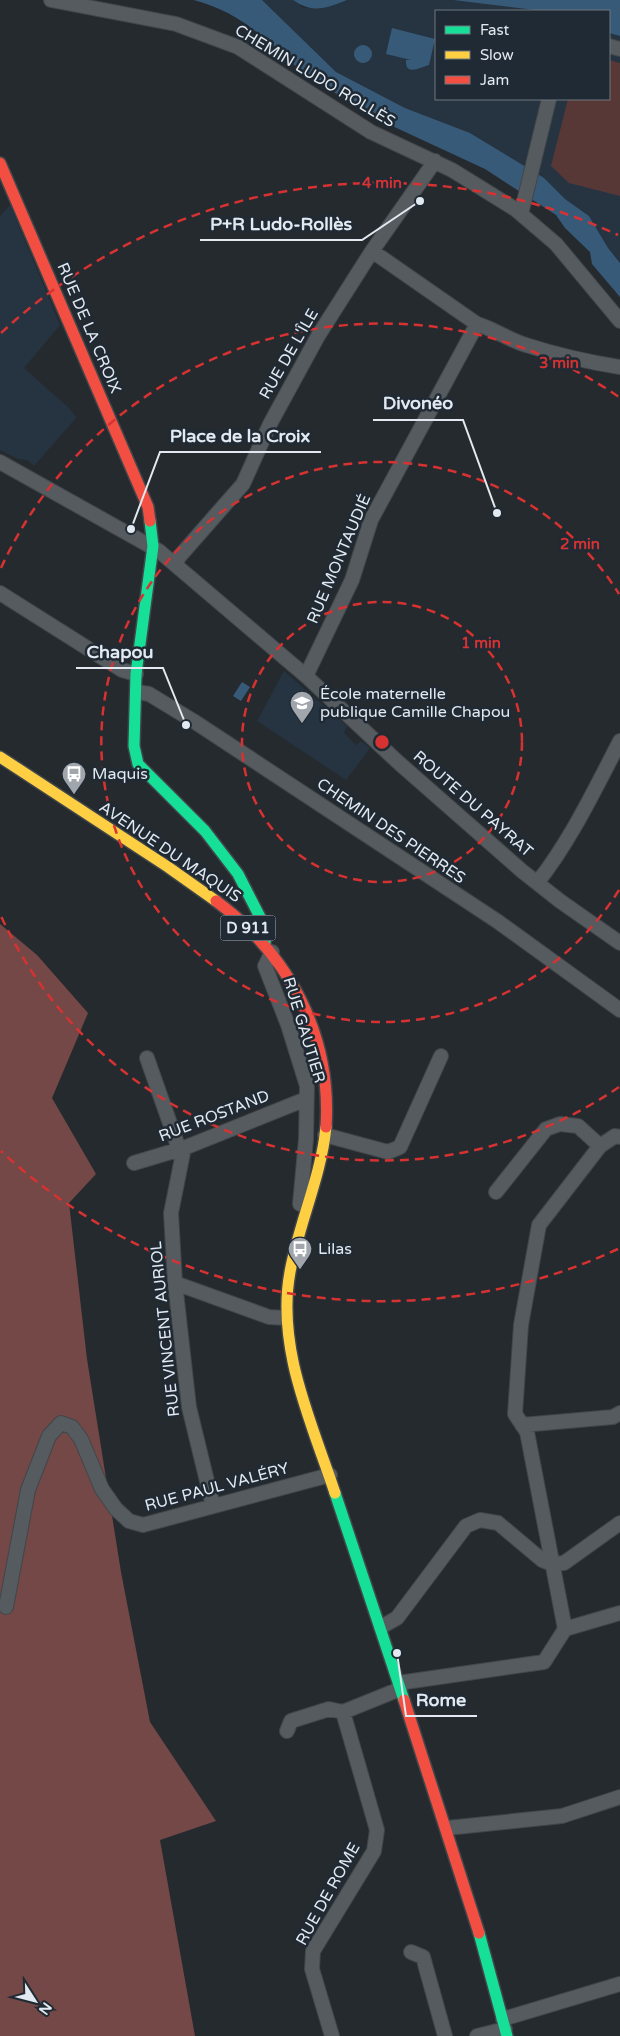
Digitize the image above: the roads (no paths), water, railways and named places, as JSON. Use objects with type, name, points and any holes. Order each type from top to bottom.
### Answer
[{"type":"main road","name":"RUE DE LA CROIX","points":[[0,162],[148,508],[153,546],[136,674],[134,746],[138,764],[205,831],[238,874],[262,921],[268,947]]},
{"type":"main road","name":"AVENUE DU MAQUIS","points":[[0,757],[185,878],[230,911],[268,947],[291,977],[308,1012],[316,1036],[326,1093],[325,1135],[290,1271],[286,1318]]},
{"type":"main road","name":"D 911","points":[[286,1318],[294,1370],[447,1828],[486,1957],[505,2028]]},
{"type":"street","name":"CHEMIN LUDO ROLLÈS","points":[[51,0],[176,24],[238,47],[371,132],[435,161],[522,209],[556,244],[620,321]]},
{"type":"street","points":[[522,209],[548,100]]},
{"type":"street","name":"RUE DE L'ÎLE","points":[[175,564],[243,484],[270,424],[318,336],[372,252],[435,161]]},
{"type":"street","points":[[372,252],[477,324],[490,328],[524,345],[582,361],[620,367]]},
{"type":"street","name":"RUE MONTAUDIÉ","points":[[306,676],[352,580],[371,520],[477,324]]},
{"type":"street","name":"ROUTE DU PAYRAT","points":[[0,462],[153,546],[306,676],[399,763],[537,883],[620,942]]},
{"type":"street","points":[[0,593],[122,670],[136,674]]},
{"type":"street","name":"CHEMIN DES PIERRES","points":[[137,692],[149,694],[195,722],[497,921],[620,1010]]},
{"type":"street","points":[[537,883],[555,859],[620,741]]},
{"type":"street","name":"RUE GAUTIER","points":[[268,947],[265,966],[291,1034],[307,1086],[306,1139],[300,1204],[307,1205]]},
{"type":"street","points":[[325,1135],[388,1152],[400,1147],[441,1056]]},
{"type":"street","points":[[147,1058],[181,1148]]},
{"type":"street","name":"RUE ROSTAND","points":[[134,1163],[181,1148],[306,1099]]},
{"type":"street","points":[[496,1192],[546,1129],[560,1124],[578,1126],[600,1146]]},
{"type":"street","points":[[565,1629],[527,1432],[515,1414],[521,1324],[539,1225],[600,1146],[615,1136],[620,1137]]},
{"type":"street","name":"RUE VINCENT AURIOL","points":[[181,1148],[171,1213],[175,1283],[189,1407],[213,1506]]},
{"type":"street","points":[[175,1283],[269,1317],[286,1318]]},
{"type":"street","points":[[522,1425],[612,1417],[620,1413]]},
{"type":"street","name":"RUE PAUL VALÉRY","points":[[6,1607],[28,1490],[49,1436],[61,1423],[72,1427],[81,1440],[102,1489],[116,1509],[129,1521],[143,1525],[330,1475]]},
{"type":"street","points":[[381,1627],[396,1618],[466,1526],[480,1520],[498,1523],[542,1560],[552,1564],[564,1563],[620,1523]]},
{"type":"street","points":[[287,1731],[292,1721],[329,1709],[344,1712],[395,1691],[405,1682],[544,1662],[565,1629],[620,1613]]},
{"type":"street","name":"RUE DE ROME","points":[[332,2036],[312,1969],[313,1951],[374,1851],[377,1830],[344,1712]]},
{"type":"street","points":[[447,1828],[562,1816],[620,1797]]},
{"type":"street","points":[[411,1952],[422,1957],[445,2036]]},
{"type":"street","points":[[477,2036],[505,2028],[620,1984]]},
{"type":"water","points":[[194,0],[262,0],[336,72],[405,108],[470,133],[544,178],[565,199],[589,216],[608,248],[620,263],[620,297],[592,264],[590,252],[565,228],[556,215],[485,169],[388,124],[320,84],[303,73],[264,38],[240,20],[227,12]]},
{"type":"water","points":[[293,0],[347,0],[326,7],[313,8]]},
{"type":"water","points":[[453,0],[620,0],[620,36],[610,33],[610,10],[535,10]]},
{"type":"water","points":[[392,28],[435,39],[429,65],[411,70],[406,65],[406,60],[411,60],[386,54]]},
{"type":"water","points":[[363,45],[369,48],[372,54],[369,60],[363,63],[357,60],[354,54],[357,48]]},
{"type":"water","points":[[242,682],[250,687],[241,701],[233,696]]},
{"type":"place","name":"P+R Ludo-Rollès","points":[[420,201]]},
{"type":"place","name":"Divonéo","points":[[497,513]]},
{"type":"place","name":"Place de la Croix","points":[[131,529]]},
{"type":"place","name":"École maternelle publique Camille Chapou","points":[[302,724]]},
{"type":"place","name":"Chapou","points":[[186,725]]},
{"type":"place","name":"Maquis","points":[[74,795]]},
{"type":"place","name":"Lilas","points":[[300,1270]]},
{"type":"place","name":"Rome","points":[[397,1653]]}]
